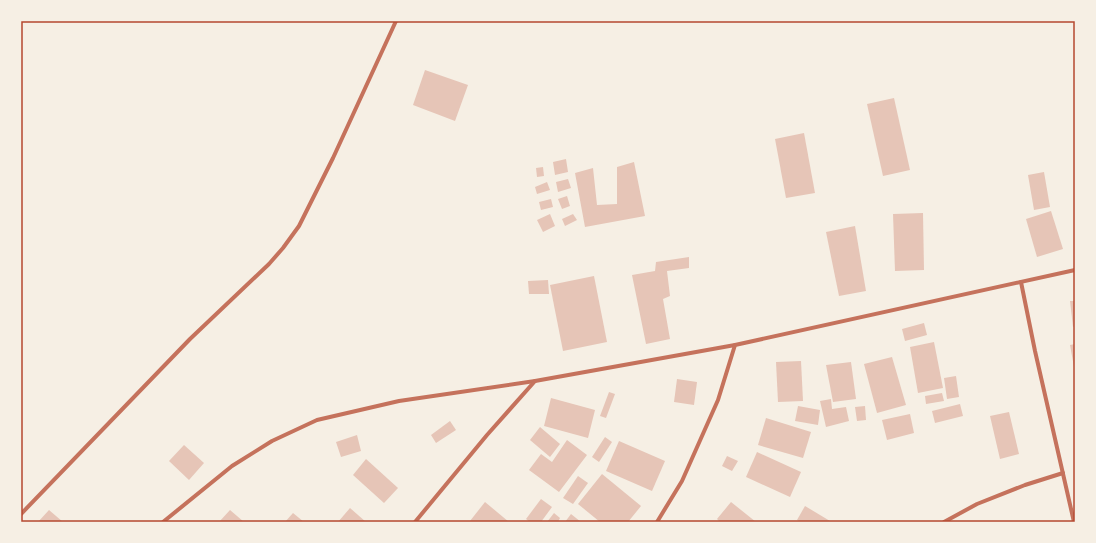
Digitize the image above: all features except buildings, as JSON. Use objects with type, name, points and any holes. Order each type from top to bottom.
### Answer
[{"type":"street","points":[[21,514],[190,339],[269,264],[283,248],[298,226],[329,165],[396,21]]},
{"type":"street","points":[[163,522],[232,466],[272,441],[316,420],[399,401],[535,381],[735,345],[1075,270]]},
{"type":"street","points":[[1021,282],[1074,522]]},
{"type":"street","points":[[657,522],[682,481],[707,425],[718,400],[735,345]]},
{"type":"street","points":[[415,522],[487,435],[535,381]]},
{"type":"street","points":[[944,522],[977,504],[1025,485],[1063,473]]}]
